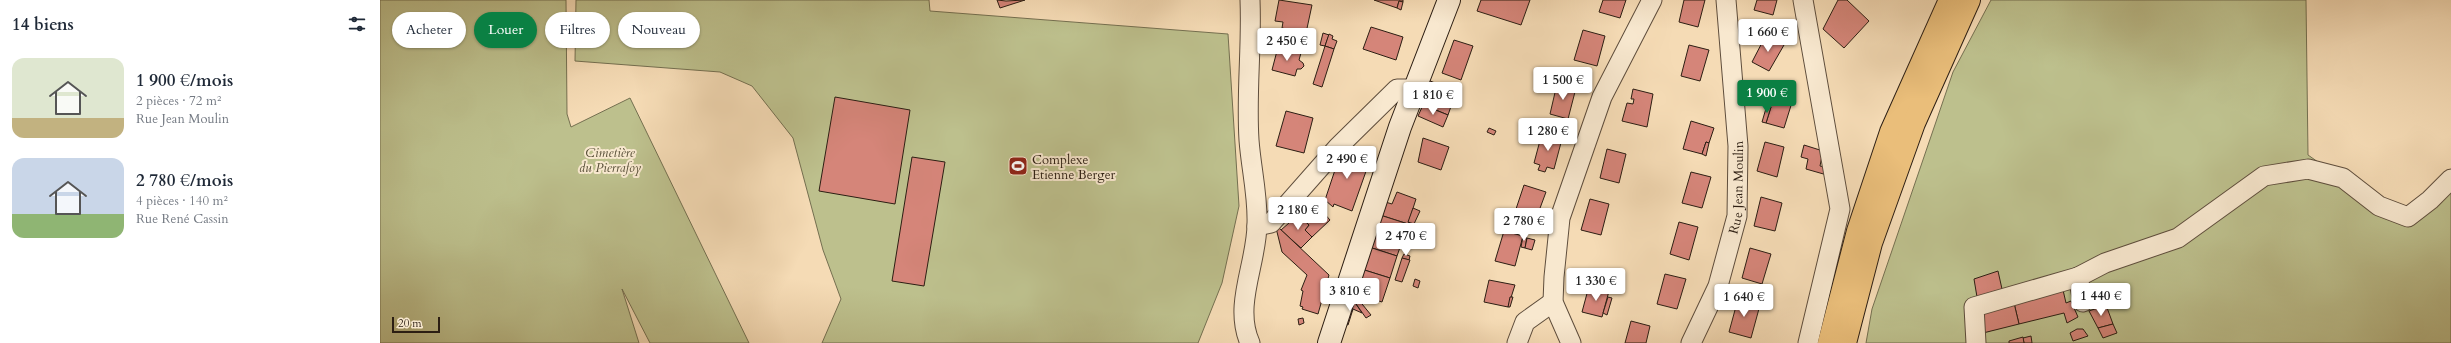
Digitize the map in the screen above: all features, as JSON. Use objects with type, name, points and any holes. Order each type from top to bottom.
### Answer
[{"type":"highway","points":[[1829,343],[1858,231],[1891,132],[1950,0]]},
{"type":"highway","points":[[1844,343],[1871,243],[1906,145],[1969,0]]},
{"type":"main road","points":[[1329,343],[1414,90],[1449,0]]},
{"type":"street","points":[[1250,0],[1249,140],[1257,196],[1258,226],[1246,289],[1247,336],[1260,343]]},
{"type":"street","points":[[1570,343],[1554,302],[1554,276],[1560,218],[1602,96],[1652,0]]},
{"type":"street","name":"Rue Jean Moulin","points":[[1691,343],[1718,286],[1738,216],[1738,146],[1726,0]]},
{"type":"street","points":[[1803,0],[1840,209],[1808,343]]},
{"type":"street","points":[[1258,226],[1271,223],[1338,147],[1397,89],[1414,90]]},
{"type":"street","points":[[1976,343],[1974,307],[2078,277],[2105,263],[2178,238],[2264,176],[2308,169],[2343,178],[2379,206],[2408,217],[2430,200],[2451,179]]},
{"type":"street","points":[[2078,277],[2083,302]]},
{"type":"street","points":[[1517,343],[1525,322],[1554,302]]},
{"type":"green space","name":"Cimetière du Pierrafoy","points":[[380,0],[566,0],[566,12],[545,12],[545,48],[566,48],[567,114],[571,127],[630,98],[749,343],[650,343],[622,289],[639,343],[380,343]]},
{"type":"green space","name":"Complexe Etienne Berger","points":[[576,0],[929,0],[930,11],[1228,34],[1239,206],[1222,283],[1198,343],[822,343],[841,299],[823,250],[793,138],[752,86],[720,72],[575,61],[575,48],[610,48],[610,12],[576,12]]},
{"type":"green space","points":[[1991,0],[2306,0],[2308,155],[2404,222],[2451,174],[2451,343],[1866,343],[1872,309],[1953,72]]},
{"type":"building","points":[[997,0],[1006,1],[1025,0],[1000,8]]},
{"type":"building","points":[[1279,0],[1312,5],[1306,33],[1282,28],[1283,22],[1275,21]]},
{"type":"building","points":[[1374,0],[1403,0],[1403,2],[1399,1],[1397,8]]},
{"type":"building","points":[[1481,0],[1530,0],[1521,25],[1477,11]]},
{"type":"building","points":[[1603,0],[1626,0],[1620,18],[1599,12]]},
{"type":"building","points":[[1684,0],[1705,0],[1698,27],[1679,22]]},
{"type":"building","points":[[1757,0],[1777,0],[1773,15],[1754,10]]},
{"type":"building","points":[[1838,0],[1847,0],[1869,21],[1844,48],[1823,29]]},
{"type":"building","points":[[1399,1],[1403,2],[1401,10],[1397,8]]},
{"type":"building","points":[[1371,27],[1403,37],[1396,60],[1363,49]]},
{"type":"building","points":[[1583,30],[1605,36],[1597,66],[1574,60]]},
{"type":"building","points":[[1323,33],[1329,35],[1325,46],[1320,45]]},
{"type":"building","points":[[1329,34],[1333,36],[1332,39],[1337,41],[1334,49],[1325,46]]},
{"type":"building","points":[[1766,35],[1784,45],[1769,71],[1752,62]]},
{"type":"building","points":[[1454,40],[1473,46],[1461,80],[1442,73]]},
{"type":"building","points":[[1689,45],[1709,50],[1700,81],[1681,76]]},
{"type":"building","points":[[1325,46],[1334,49],[1322,87],[1313,84]]},
{"type":"building","points":[[1278,47],[1301,53],[1299,60],[1304,66],[1301,69],[1297,69],[1295,76],[1272,70]]},
{"type":"building","points":[[1428,80],[1456,92],[1448,115],[1417,102]]},
{"type":"building","points":[[1557,84],[1576,88],[1568,119],[1550,114]]},
{"type":"building","points":[[1633,89],[1653,94],[1647,127],[1622,121],[1627,103],[1633,104],[1634,99],[1631,99]]},
{"type":"building","points":[[1771,93],[1793,99],[1784,128],[1766,123],[1771,107],[1767,105]]},
{"type":"building","points":[[835,97],[910,110],[895,204],[819,191]]},
{"type":"building","points":[[1423,105],[1448,115],[1443,127],[1418,116]]},
{"type":"building","points":[[1767,105],[1771,107],[1766,123],[1762,122]]},
{"type":"building","points":[[1286,111],[1313,118],[1304,153],[1276,146]]},
{"type":"building","points":[[1691,121],[1714,128],[1709,143],[1706,142],[1702,154],[1683,149]]},
{"type":"building","points":[[1489,128],[1496,131],[1494,135],[1487,132]]},
{"type":"building","points":[[1542,133],[1562,139],[1554,169],[1547,167],[1545,172],[1538,170],[1540,165],[1534,163]]},
{"type":"building","points":[[1423,138],[1449,147],[1441,170],[1418,162]]},
{"type":"building","points":[[1706,142],[1709,143],[1706,156],[1702,154]]},
{"type":"building","points":[[1765,142],[1784,147],[1777,177],[1757,171]]},
{"type":"building","points":[[1804,145],[1823,151],[1820,166],[1825,167],[1827,175],[1806,169],[1808,159],[1801,157]]},
{"type":"building","points":[[1342,149],[1370,160],[1352,211],[1334,204],[1333,207],[1325,200]]},
{"type":"building","points":[[1607,149],[1626,154],[1619,183],[1600,178]]},
{"type":"building","points":[[912,157],[945,162],[924,286],[892,281]]},
{"type":"building","points":[[1691,172],[1711,177],[1702,208],[1682,203]]},
{"type":"building","points":[[1524,185],[1546,192],[1536,219],[1515,212]]},
{"type":"building","points":[[1397,192],[1416,199],[1408,224],[1377,214],[1382,201],[1392,204]]},
{"type":"building","points":[[1761,197],[1782,203],[1775,231],[1754,226]]},
{"type":"building","points":[[1590,199],[1609,204],[1601,235],[1581,230]]},
{"type":"building","points":[[1313,201],[1330,220],[1312,237],[1305,230],[1309,225],[1298,215]]},
{"type":"building","points":[[1413,208],[1420,211],[1414,224],[1408,222]]},
{"type":"building","points":[[1377,214],[1408,224],[1397,256],[1366,246]]},
{"type":"building","points":[[1298,215],[1309,225],[1305,230],[1312,237],[1301,248],[1281,230]]},
{"type":"building","points":[[1679,222],[1698,227],[1689,260],[1670,254]]},
{"type":"building","points":[[1278,227],[1329,275],[1318,314],[1302,309],[1303,307],[1300,306],[1303,291],[1301,290],[1307,275],[1282,252],[1276,228]]},
{"type":"building","points":[[1504,231],[1523,236],[1515,266],[1495,261]]},
{"type":"building","points":[[1523,236],[1527,238],[1525,248],[1521,247]]},
{"type":"building","points":[[1527,238],[1535,240],[1532,250],[1525,248]]},
{"type":"building","points":[[1366,246],[1397,256],[1390,278],[1358,268]]},
{"type":"building","points":[[1750,248],[1771,254],[1762,284],[1742,278]]},
{"type":"building","points":[[1404,254],[1410,256],[1409,260],[1402,258]]},
{"type":"building","points":[[1402,258],[1410,260],[1402,282],[1395,280]]},
{"type":"building","points":[[1358,268],[1390,278],[1382,302],[1351,292]]},
{"type":"building","points":[[1998,271],[2002,289],[1977,297],[1974,279]]},
{"type":"building","points":[[1665,274],[1686,279],[1677,309],[1657,304]]},
{"type":"building","points":[[1415,279],[1420,281],[1418,288],[1413,286]]},
{"type":"building","points":[[1489,280],[1515,285],[1508,307],[1484,302]]},
{"type":"building","points":[[1589,286],[1609,291],[1602,317],[1582,312]]},
{"type":"building","points":[[2063,290],[2066,303],[2071,301],[2078,317],[2067,323],[2064,313],[2019,324],[2014,303]]},
{"type":"building","points":[[1510,297],[1513,297],[1510,307],[1508,307]]},
{"type":"building","points":[[1608,297],[1612,298],[1607,315],[1603,313]]},
{"type":"building","points":[[1352,298],[1362,313],[1353,309],[1348,325],[1342,323]]},
{"type":"building","points":[[1358,299],[1371,315],[1366,318],[1354,301]]},
{"type":"building","points":[[1738,299],[1760,305],[1751,338],[1729,332]]},
{"type":"building","points":[[2014,303],[2019,324],[1983,333],[1978,312]]},
{"type":"building","points":[[2106,305],[2113,324],[2098,328],[2089,311]]},
{"type":"building","points":[[1303,318],[1304,323],[1299,325],[1298,319]]},
{"type":"building","points":[[1631,321],[1650,326],[1646,343],[1625,343]]},
{"type":"building","points":[[2113,324],[2117,333],[2103,338],[2098,328]]},
{"type":"building","points":[[2077,329],[2083,329],[2088,336],[2073,341],[2070,333]]},
{"type":"building","points":[[2031,336],[2032,343],[2024,343],[2023,338]]},
{"type":"building","points":[[2023,337],[2024,343],[2009,343],[2009,341]]},
{"type":"place","name":"Complexe Etienne Berger","points":[[1018,166]]}]
